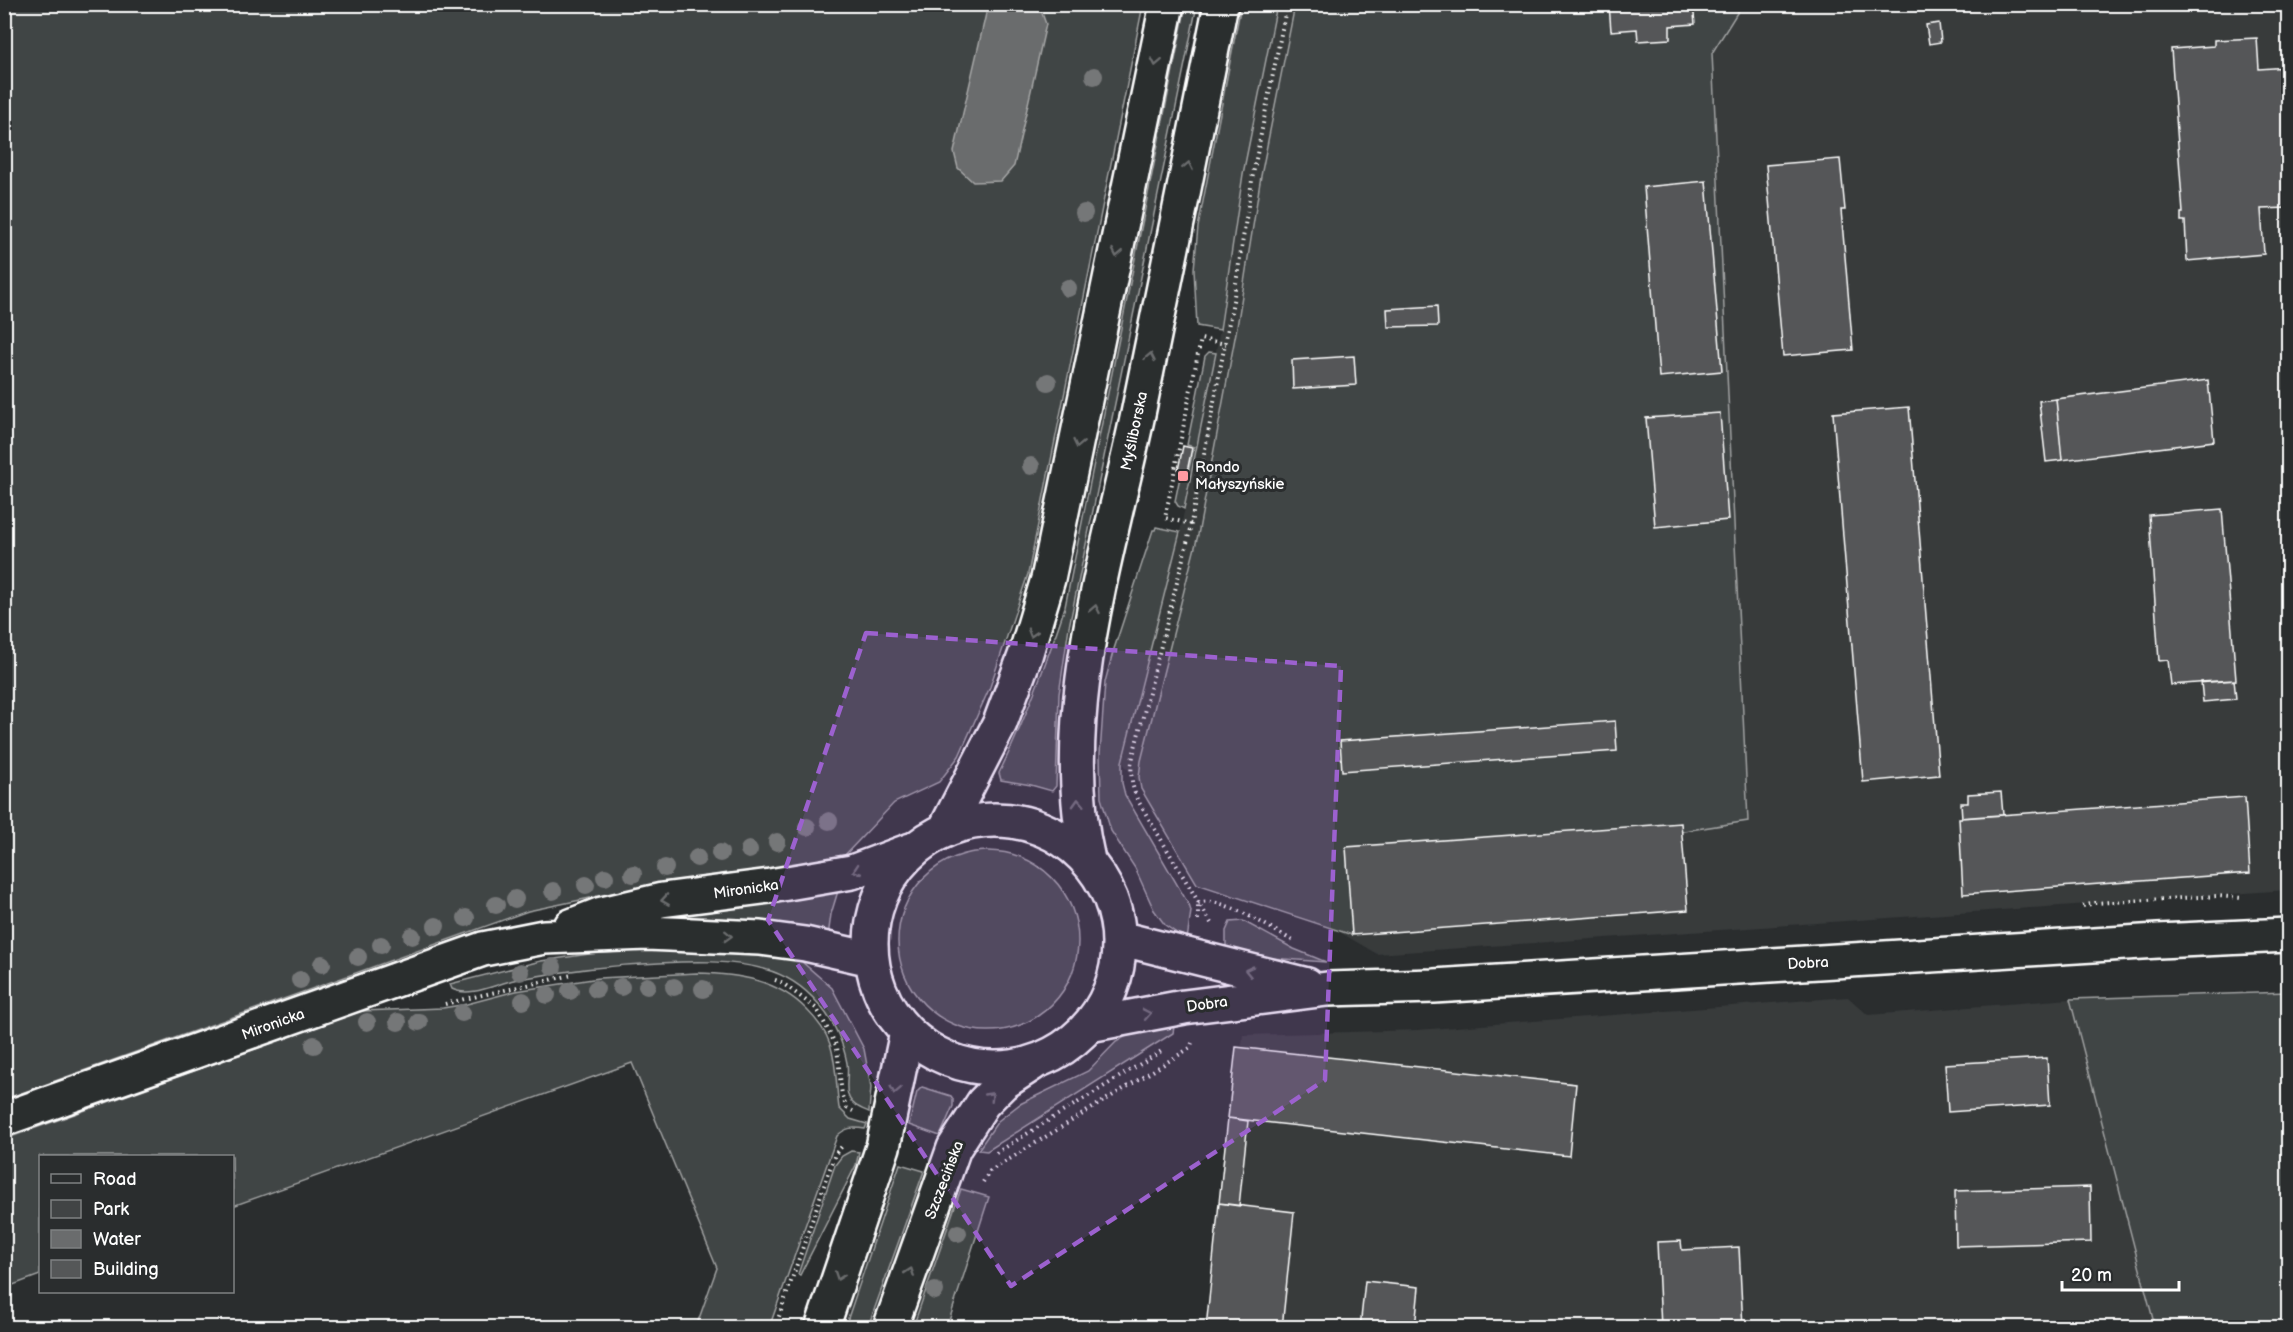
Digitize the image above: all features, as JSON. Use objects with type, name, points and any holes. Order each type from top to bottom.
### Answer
[{"type":"main road","points":[[946,828],[1000,723],[1025,656],[1048,579],[1167,4]]},
{"type":"main road","name":"Myśliborska","points":[[1088,860],[1078,812],[1077,760],[1089,646],[1221,4]]},
{"type":"main road","points":[[984,819],[1023,821],[1058,836],[1088,860],[1110,896],[1119,938],[1118,961],[1113,984],[1089,1025],[1066,1046],[1038,1060],[1004,1068],[968,1066],[935,1053],[906,1032],[882,999],[871,959],[872,918],[886,880],[912,849],[946,828],[984,819]]},
{"type":"main road","name":"Mironicka","points":[[544,937],[602,914],[662,900],[770,886],[852,872],[912,849]]},
{"type":"main road","name":"Mironicka","points":[[4,1119],[483,949],[544,937],[647,933],[760,938],[806,944],[871,959]]},
{"type":"main road","name":"Dobra","points":[[1089,1025],[1194,1006],[1327,989],[1434,986],[2158,941],[2289,936]]},
{"type":"main road","name":"Dobra","points":[[1119,938],[1327,989]]},
{"type":"main road","points":[[822,1328],[883,1147],[906,1032]]},
{"type":"main road","name":"Szczecińska","points":[[891,1328],[954,1148],[983,1103],[1003,1083],[1038,1060]]},
{"type":"path","points":[[1198,903],[1137,799],[1132,787],[1131,772],[1133,756],[1191,524],[1226,344],[1253,174],[1287,4]]},
{"type":"path","points":[[1191,524],[1165,518],[1201,339],[1226,344]]},
{"type":"path","points":[[974,1180],[983,1183],[990,1171],[1190,1048],[1195,1037]]},
{"type":"path","points":[[775,1328],[835,1154],[846,1142]]},
{"type":"highlighted area","points":[[866,633],[1341,666],[1325,1080],[1011,1286],[768,920]]},
{"type":"shaded area","points":[[1266,5],[2288,5],[2288,890],[1377,954],[1185,841],[1122,762],[1180,532],[1220,330]]},
{"type":"shaded area","points":[[1848,997],[1868,1015],[2070,999],[2155,1327],[1209,1328],[1243,1035],[1417,1030]]},
{"type":"green space","points":[[5,5],[1143,5],[1028,574],[990,687],[959,756],[939,782],[894,803],[843,857],[772,871],[628,890],[528,911],[5,1099]]},
{"type":"green space","points":[[1186,5],[1197,5],[1069,627],[1059,694],[1056,786],[1052,791],[1001,780],[999,773],[1035,691],[1065,607]]},
{"type":"green space","points":[[1241,5],[1277,5],[1243,174],[1220,330],[1197,326],[1194,269],[1198,227]]},
{"type":"green space","points":[[1295,5],[1742,5],[1712,53],[1748,821],[1425,871],[1352,935],[1197,884],[1141,789],[1139,777],[1141,761],[1198,535],[1237,327],[1261,176]]},
{"type":"green space","points":[[1209,352],[1216,353],[1184,509],[1175,501],[1181,472],[1188,473],[1194,447],[1187,445],[1205,356]]},
{"type":"green space","points":[[1156,527],[1180,532],[1122,762],[1122,783],[1125,795],[1189,905],[1191,911],[1187,940],[1165,925],[1154,910],[1135,868],[1111,831],[1101,798],[1100,754],[1105,682],[1153,530]]},
{"type":"green space","points":[[988,851],[1022,858],[1038,866],[1052,877],[1063,891],[1071,907],[1078,941],[1071,975],[1063,991],[1052,1005],[1038,1016],[1022,1024],[988,1031],[954,1024],[938,1016],[924,1005],[913,991],[905,975],[898,941],[905,907],[913,891],[924,877],[938,866],[954,858]]},
{"type":"green space","points":[[838,891],[831,914],[828,937],[679,921],[678,910]]},
{"type":"green space","points":[[1243,921],[1294,949],[1326,962],[1270,958],[1226,951],[1226,931],[1230,922]]},
{"type":"green space","points":[[660,949],[778,954],[802,962],[832,988],[864,1049],[871,1087],[869,1112],[856,1106],[849,1098],[847,1063],[843,1047],[829,1017],[807,992],[794,982],[764,969],[725,963],[672,962],[568,971],[514,980],[467,992],[452,989],[450,984],[541,961],[589,954]]},
{"type":"green space","points":[[697,973],[756,980],[783,991],[795,1000],[814,1017],[828,1039],[834,1060],[839,1108],[850,1119],[867,1124],[865,1129],[850,1128],[837,1136],[770,1325],[760,1321],[757,1327],[696,1327],[717,1268],[632,1063],[234,1206],[234,1155],[39,1155],[39,1275],[5,1288],[5,1139],[361,1011],[443,1008],[516,991],[599,978]]},
{"type":"green space","points":[[2288,992],[2288,1327],[2155,1327],[2070,999]]},
{"type":"green space","points":[[1175,1020],[1173,1033],[987,1151],[978,1150],[998,1121],[1020,1104],[1088,1071],[1116,1042],[1143,1026]]},
{"type":"green space","points":[[922,1087],[951,1096],[953,1099],[953,1106],[940,1136],[909,1125],[917,1092]]},
{"type":"green space","points":[[851,1151],[859,1152],[856,1165],[800,1275],[798,1274],[835,1165],[842,1156]]},
{"type":"green space","points":[[900,1164],[924,1171],[868,1327],[845,1327]]},
{"type":"green space","points":[[961,1189],[989,1197],[947,1327],[913,1327]]},
{"type":"water","points":[[988,5],[1039,5],[1046,24],[1014,166],[1001,181],[973,182],[958,168],[954,152]]},
{"type":"building","points":[[1609,4],[1693,4],[1695,24],[1670,26],[1670,39],[1638,41],[1637,29],[1611,31]]},
{"type":"building","points":[[1939,23],[1941,42],[1929,44],[1926,25]]},
{"type":"building","points":[[2257,38],[2259,69],[2288,67],[2288,208],[2261,209],[2264,254],[2187,261],[2185,221],[2181,221],[2181,213],[2183,213],[2171,49],[2214,46],[2214,40]]},
{"type":"building","points":[[1840,159],[1845,210],[1841,210],[1853,350],[1783,356],[1766,165]]},
{"type":"building","points":[[1706,181],[1722,371],[1659,377],[1644,187]]},
{"type":"building","points":[[1437,306],[1438,326],[1388,327],[1387,309]]},
{"type":"building","points":[[1354,356],[1356,385],[1293,389],[1292,360]]},
{"type":"building","points":[[2208,380],[2214,441],[2062,460],[2056,399]]},
{"type":"building","points":[[2056,399],[2062,460],[2046,462],[2039,401]]},
{"type":"building","points":[[1909,407],[1939,775],[1863,782],[1833,413]]},
{"type":"building","points":[[1720,413],[1728,520],[1655,527],[1646,418]]},
{"type":"building","points":[[1183,446],[1192,448],[1187,472],[1178,470]]},
{"type":"building","points":[[2222,509],[2236,680],[2171,685],[2168,660],[2159,661],[2149,515]]},
{"type":"building","points":[[2234,680],[2236,699],[2203,702],[2201,682]]},
{"type":"building","points":[[1615,721],[1617,751],[1342,771],[1340,741]]},
{"type":"building","points":[[2001,792],[2003,815],[1962,818],[1961,803],[1968,803],[1968,794]]},
{"type":"building","points":[[2245,797],[2250,873],[1963,894],[1959,818]]},
{"type":"building","points":[[1681,823],[1688,910],[1352,935],[1346,847]]},
{"type":"building","points":[[1236,1047],[1576,1084],[1569,1156],[1228,1118]]},
{"type":"building","points":[[2047,1058],[2050,1105],[1948,1112],[1945,1064]]},
{"type":"building","points":[[1228,1118],[1248,1121],[1239,1206],[1219,1203]]},
{"type":"building","points":[[2090,1187],[2091,1242],[1956,1246],[1955,1191]]},
{"type":"building","points":[[1219,1203],[1294,1212],[1282,1328],[1206,1328]]},
{"type":"building","points":[[1681,1241],[1682,1250],[1739,1247],[1743,1328],[1661,1328],[1657,1242]]},
{"type":"building","points":[[1365,1281],[1419,1287],[1415,1328],[1360,1328]]},
{"type":"place","name":"Rondo Małyszyńskie","points":[[1183,476]]}]
